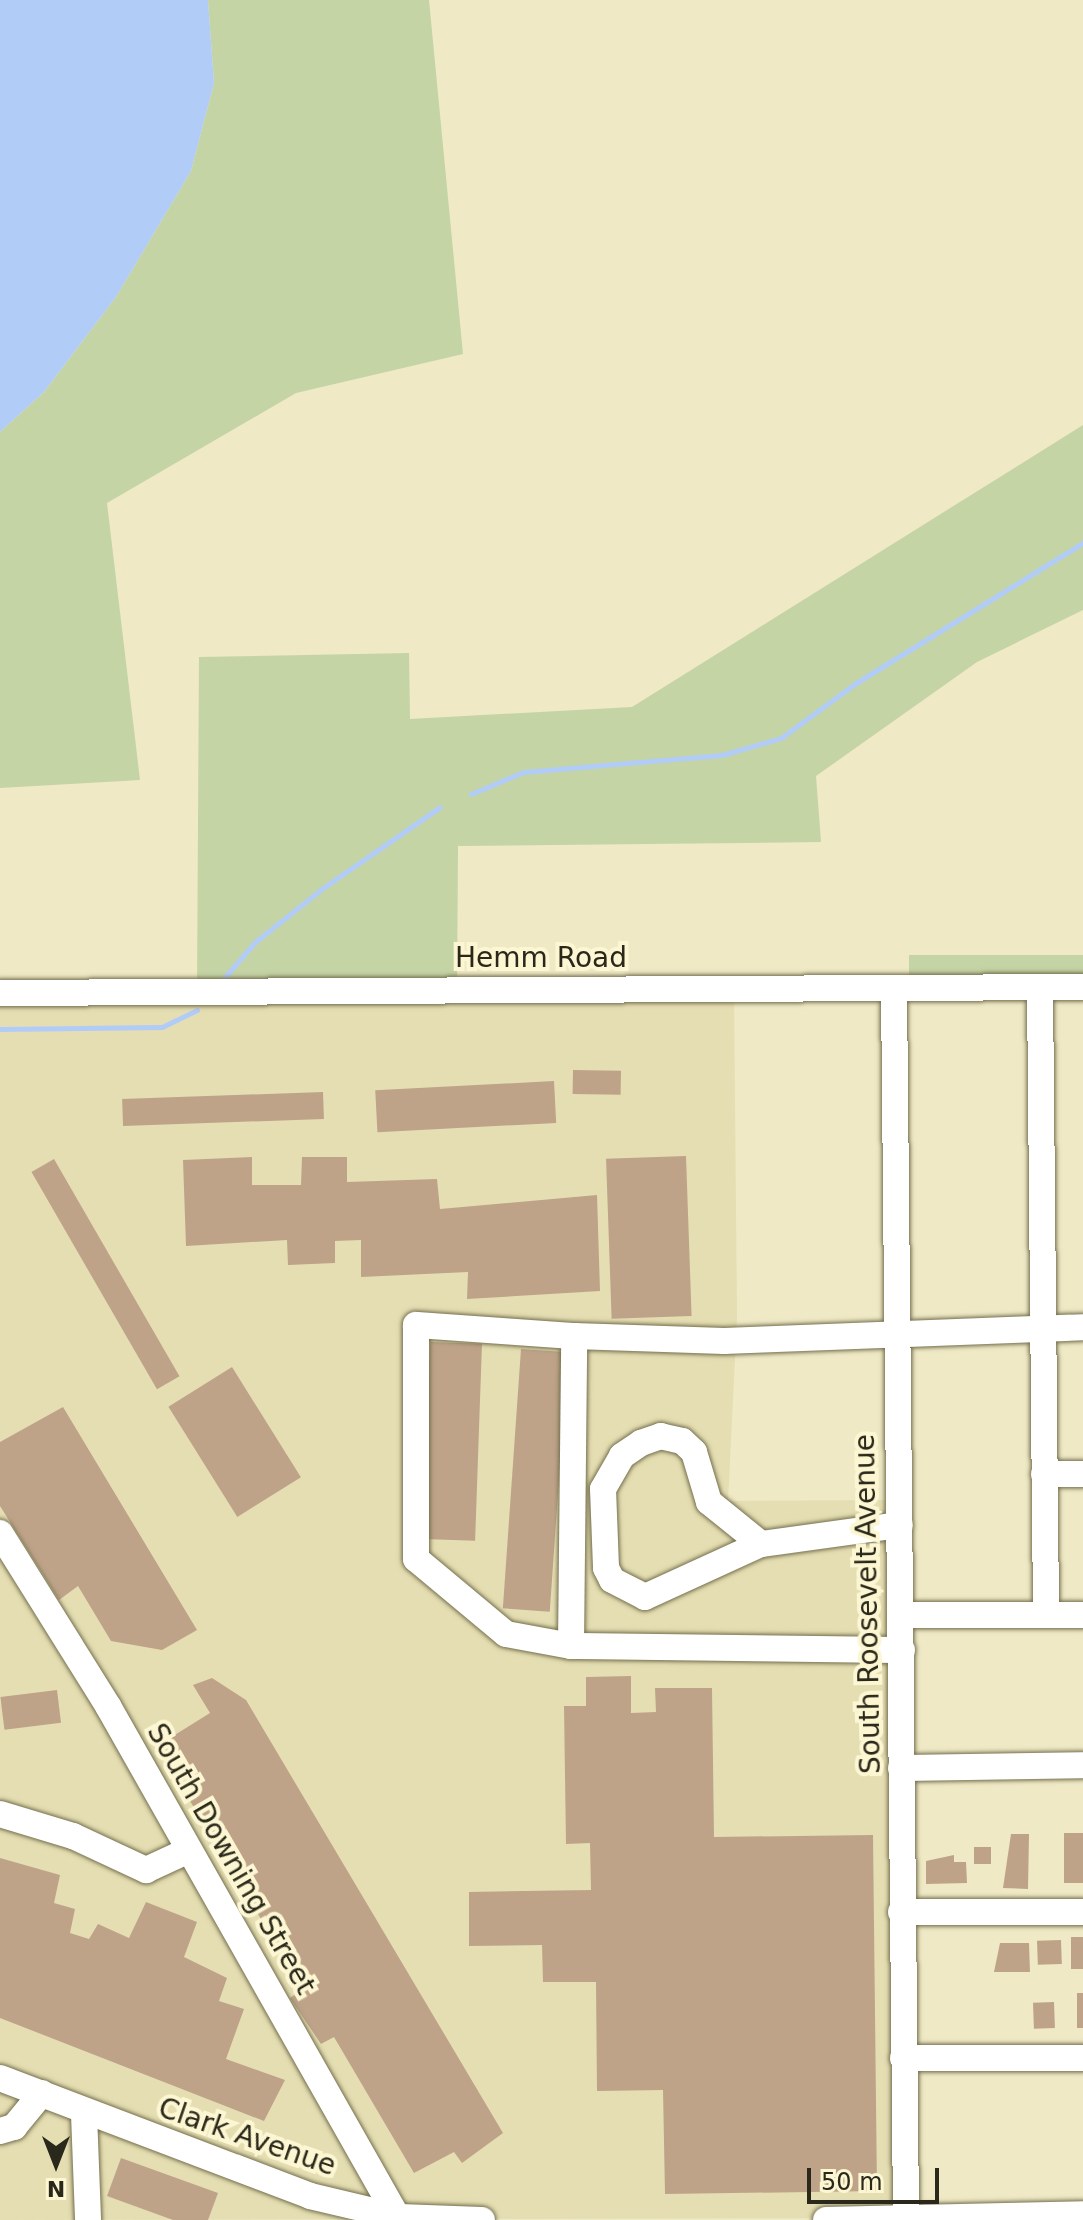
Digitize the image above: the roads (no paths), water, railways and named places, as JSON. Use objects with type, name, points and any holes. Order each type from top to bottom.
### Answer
[{"type":"street","name":"Hemm Road","points":[[0,993],[1083,987]]},
{"type":"street","name":"South Roosevelt Avenue","points":[[894,988],[906,2219]]},
{"type":"street","points":[[1040,988],[1046,1615]]},
{"type":"street","points":[[902,1650],[571,1646],[506,1634],[416,1559],[416,1325],[574,1336],[896,1335],[1083,1327]]},
{"type":"street","points":[[571,1646],[574,1336]]},
{"type":"street","points":[[761,1544],[709,1502],[694,1452],[682,1441],[661,1436],[641,1443],[622,1456],[603,1489],[606,1568],[630,1593],[666,1591],[761,1544],[900,1525]]},
{"type":"street","points":[[1044,1474],[1083,1474]]},
{"type":"street","name":"South Downing Street","points":[[0,1533],[189,1850],[399,2218]]},
{"type":"street","points":[[902,1615],[1083,1615]]},
{"type":"street","points":[[901,1768],[1083,1765]]},
{"type":"street","points":[[0,1814],[73,1836],[146,1870],[189,1850]]},
{"type":"street","points":[[901,1912],[1083,1912]]},
{"type":"street","points":[[903,2058],[1083,2058]]},
{"type":"street","name":"Clark Avenue","points":[[0,2078],[42,2093],[84,2114],[310,2196],[399,2218],[482,2220]]},
{"type":"street","points":[[0,2131],[14,2127],[42,2093]]},
{"type":"street","points":[[84,2114],[88,2220]]},
{"type":"street","points":[[826,2220],[1083,2214]]},
{"type":"water","points":[[0,0],[208,0],[214,83],[191,171],[116,297],[44,392],[0,432]]},
{"type":"waterway","points":[[471,794],[523,772],[722,755],[781,738],[856,683],[1083,543]]},
{"type":"waterway","points":[[225,977],[255,942],[323,888],[440,807]]},
{"type":"waterway","points":[[0,1029],[162,1027],[197,1010]]}]
